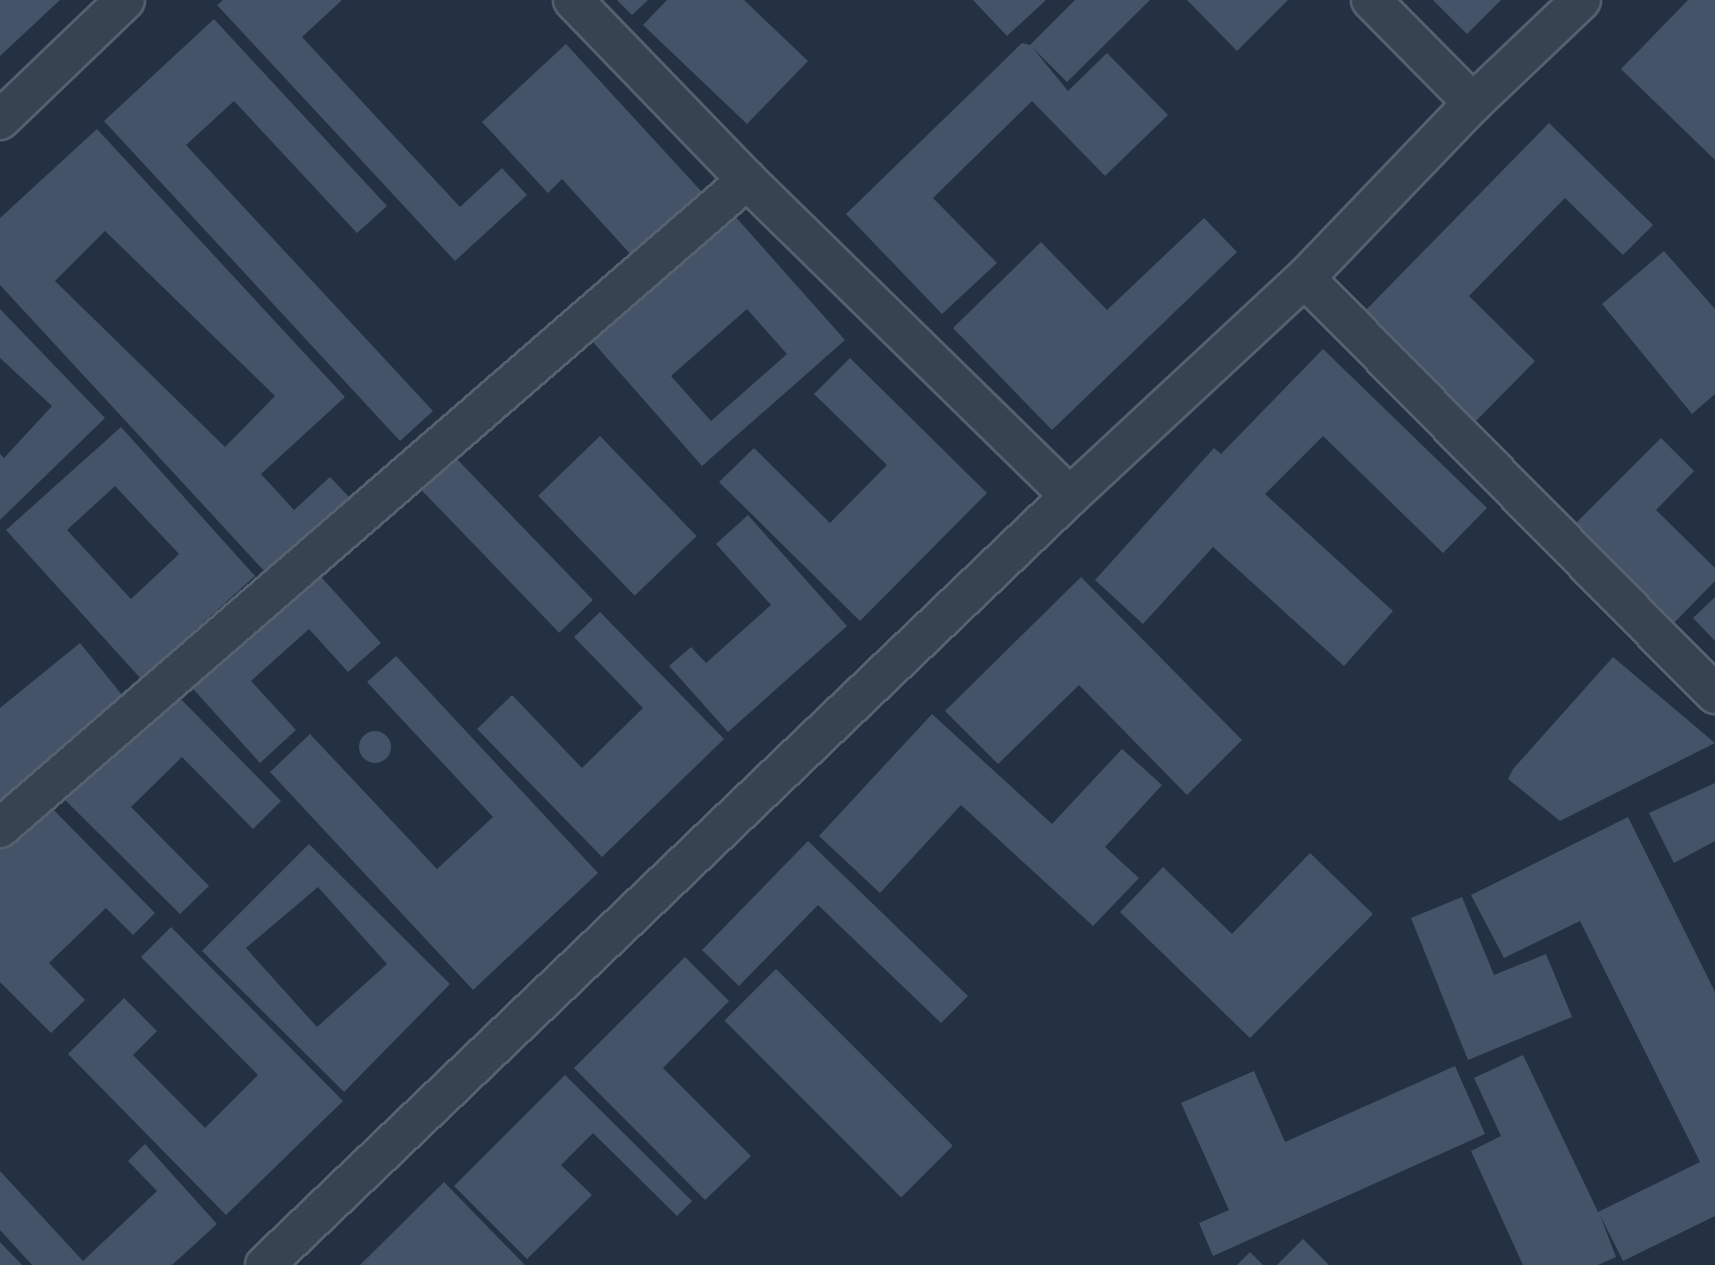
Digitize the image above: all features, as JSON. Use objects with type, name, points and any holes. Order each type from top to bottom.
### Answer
[{"type":"street","points":[[0,120],[125,0]]},
{"type":"street","points":[[573,0],[747,180],[1070,496]]},
{"type":"street","points":[[1371,0],[1473,103]]},
{"type":"street","points":[[265,1265],[1070,496],[1305,278],[1473,103],[1581,0]]},
{"type":"street","points":[[0,828],[747,180]]},
{"type":"street","points":[[1305,278],[1715,694]]},
{"type":"building","points":[[0,0],[60,0],[0,56]]},
{"type":"building","points":[[223,0],[342,0],[302,37],[460,207],[502,168],[527,195],[455,261],[217,5]]},
{"type":"building","points":[[617,0],[648,0],[632,15]]},
{"type":"building","points":[[667,0],[744,0],[808,61],[747,124],[643,25]]},
{"type":"building","points":[[973,0],[1046,0],[1007,36]]},
{"type":"building","points":[[1075,0],[1150,0],[1067,82],[1032,47],[1068,91],[1107,53],[1168,115],[1105,176],[1032,101],[933,198],[997,263],[942,314],[846,214],[1022,43],[1030,45]]},
{"type":"building","points":[[1187,0],[1288,0],[1237,51]]},
{"type":"building","points":[[1433,0],[1501,0],[1467,34]]},
{"type":"building","points":[[1688,0],[1715,0],[1715,160],[1621,69]]},
{"type":"building","points":[[214,19],[387,206],[357,233],[234,101],[186,145],[433,411],[400,441],[104,121]]},
{"type":"building","points":[[566,44],[713,204],[643,268],[562,179],[548,193],[482,122]]},
{"type":"building","points":[[1549,123],[1653,225],[1623,255],[1565,198],[1469,296],[1535,361],[1472,425],[1359,317]]},
{"type":"building","points":[[97,129],[345,397],[261,474],[294,510],[330,477],[349,497],[266,573],[0,285],[0,218]],"holes":[[[105,231],[275,396],[225,447],[55,281]]]},
{"type":"building","points":[[734,215],[845,340],[702,466],[592,341]],"holes":[[[747,309],[787,354],[711,421],[671,376]]]},
{"type":"building","points":[[1204,218],[1237,252],[1052,430],[953,328],[1041,242],[1107,310]]},
{"type":"building","points":[[1664,251],[1715,309],[1715,394],[1692,414],[1602,304]]},
{"type":"building","points":[[0,309],[105,418],[0,520],[0,454],[4,458],[52,406],[0,358]]},
{"type":"building","points":[[1323,349],[1487,508],[1443,553],[1323,436],[1265,494],[1393,611],[1344,666],[1213,547],[1143,624],[1095,580],[1214,448],[1221,454]]},
{"type":"building","points":[[850,358],[987,493],[860,621],[719,482],[754,448],[830,523],[887,465],[814,394]]},
{"type":"building","points":[[121,427],[255,576],[141,679],[6,530]],"holes":[[[115,486],[179,554],[131,599],[67,530]]]},
{"type":"building","points":[[600,436],[697,536],[635,596],[538,496]]},
{"type":"building","points":[[1661,438],[1694,471],[1656,510],[1715,568],[1715,581],[1668,629],[1569,530]]},
{"type":"building","points":[[452,454],[593,600],[559,633],[418,487]]},
{"type":"building","points":[[748,515],[847,626],[728,732],[669,666],[691,647],[706,663],[771,605],[716,544]]},
{"type":"building","points":[[312,567],[381,643],[348,672],[309,629],[251,681],[296,730],[260,763],[186,681]]},
{"type":"building","points":[[1081,577],[1242,740],[1187,795],[1079,685],[998,764],[945,711]]},
{"type":"building","points":[[1715,597],[1715,641],[1693,618]]},
{"type":"building","points":[[600,612],[724,739],[602,857],[477,729],[512,695],[582,768],[643,708],[574,637]]},
{"type":"building","points":[[80,643],[127,701],[0,803],[0,708]]},
{"type":"building","points":[[396,656],[598,873],[473,990],[270,772],[310,734],[437,869],[493,817],[367,682]]},
{"type":"building","points":[[1613,657],[1715,743],[1560,821],[1508,779],[1513,769]]},
{"type":"building","points":[[169,687],[281,801],[253,829],[182,757],[131,807],[209,886],[180,914],[60,795]]},
{"type":"building","points":[[932,714],[1052,824],[1122,749],[1162,785],[1105,847],[1139,878],[1093,926],[961,805],[880,893],[819,836]]},
{"type":"building","points":[[375,731],[387,735],[391,747],[387,759],[375,763],[363,759],[359,747],[363,735]]},
{"type":"building","points":[[1715,783],[1715,841],[1674,863],[1649,813]]},
{"type":"building","points":[[45,801],[155,913],[133,935],[106,908],[49,963],[85,1000],[51,1033],[0,982],[0,845]]},
{"type":"building","points":[[1628,817],[1715,992],[1715,1216],[1623,1261],[1600,1215],[1616,1257],[1598,1265],[1523,1265],[1471,1151],[1501,1136],[1474,1078],[1523,1055],[1598,1212],[1700,1162],[1580,921],[1504,958],[1471,895]]},
{"type":"building","points":[[808,841],[968,996],[941,1023],[818,905],[739,986],[702,950]]},
{"type":"building","points":[[309,844],[450,984],[344,1092],[202,951]],"holes":[[[318,887],[387,964],[317,1027],[246,948]]]},
{"type":"building","points":[[1310,853],[1373,914],[1250,1038],[1120,912],[1163,867],[1232,934]]},
{"type":"building","points":[[1462,897],[1494,975],[1546,954],[1572,1017],[1468,1060],[1411,918]]},
{"type":"building","points":[[171,927],[343,1101],[226,1215],[68,1054],[124,998],[157,1031],[133,1055],[205,1128],[258,1075],[141,957]]},
{"type":"building","points":[[685,957],[729,1001],[663,1068],[751,1156],[705,1200],[574,1068]]},
{"type":"building","points":[[776,969],[953,1146],[901,1197],[724,1021]]},
{"type":"building","points":[[1455,1066],[1485,1134],[1213,1256],[1199,1223],[1229,1210],[1181,1103],[1254,1071],[1285,1142]]},
{"type":"building","points":[[565,1075],[692,1201],[677,1216],[593,1133],[561,1165],[592,1195],[527,1259],[454,1186]]},
{"type":"building","points":[[145,1144],[217,1224],[172,1265],[32,1265],[0,1230],[0,1171],[83,1261],[157,1191],[128,1161]]},
{"type":"building","points":[[444,1182],[525,1265],[360,1265]]},
{"type":"building","points":[[1303,1239],[1329,1265],[1277,1265]]},
{"type":"building","points":[[0,1242],[22,1265],[0,1265]]},
{"type":"building","points":[[1250,1252],[1263,1265],[1237,1265]]}]
